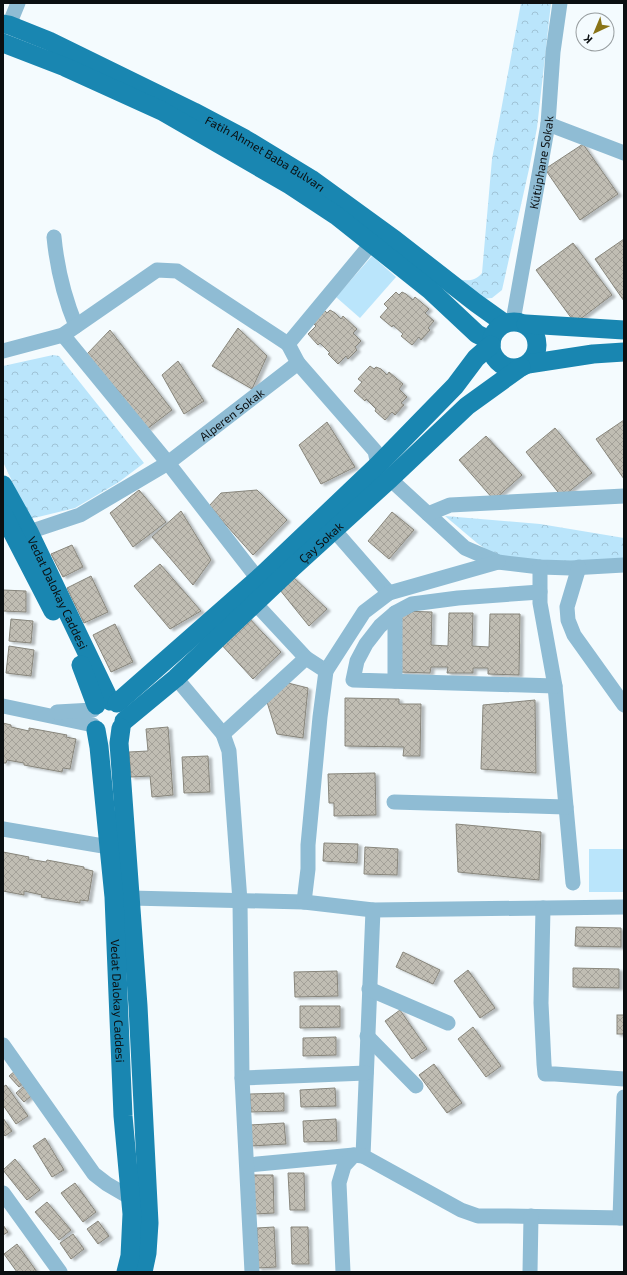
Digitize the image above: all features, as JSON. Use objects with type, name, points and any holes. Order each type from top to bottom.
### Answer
[{"type":"main road","name":"Fatih Ahmet Baba Bulvarı","points":[[6,24],[49,41],[194,112],[245,139],[311,178],[476,303],[514,323]]},
{"type":"main road","name":"Fatih Ahmet Baba Bulvarı","points":[[3,43],[65,68],[162,111],[290,185],[337,216],[430,290],[477,334],[491,343]]},
{"type":"main road","points":[[624,330],[514,323],[498,328],[493,334],[491,343],[492,352],[495,359],[500,364],[507,367],[524,366],[593,354],[624,352]]},
{"type":"main road","points":[[514,323],[532,329],[538,343],[534,358],[524,366]]},
{"type":"main road","name":"Çay Sokak","points":[[123,725],[176,678],[334,530],[455,386],[476,358],[491,343]]},
{"type":"main road","name":"Çay Sokak","points":[[101,712],[384,472],[467,406],[524,366]]},
{"type":"main road","name":"Vedat Dalokay Caddesi","points":[[3,485],[29,532],[101,712],[100,747],[114,905],[123,1116],[132,1214],[130,1256],[126,1272]]},
{"type":"main road","name":"Vedat Dalokay Caddesi","points":[[4,518],[82,667],[101,712]]},
{"type":"main road","points":[[123,725],[112,734],[101,733],[101,712],[123,711],[123,725],[119,743],[138,1014],[149,1224],[148,1253],[143,1272]]},
{"type":"street","points":[[6,24],[18,3]]},
{"type":"street","name":"Kütüphane Sokak","points":[[514,323],[548,124],[553,52],[560,3]]},
{"type":"street","points":[[548,124],[624,153]]},
{"type":"street","points":[[54,237],[60,276],[65,296],[76,326]]},
{"type":"street","points":[[288,344],[371,244]]},
{"type":"street","points":[[3,351],[63,335],[156,270],[177,271],[288,344],[298,363],[375,451],[384,472],[465,548],[498,562],[540,567],[624,565]]},
{"type":"street","points":[[63,335],[168,462],[258,579]]},
{"type":"street","name":"Alperen Sokak","points":[[29,532],[80,515],[168,462],[298,363]]},
{"type":"street","points":[[428,514],[450,505],[624,496]]},
{"type":"street","points":[[334,530],[390,593]]},
{"type":"street","points":[[465,548],[465,572]]},
{"type":"street","points":[[304,902],[320,717],[326,672],[364,612],[390,593],[498,562]]},
{"type":"street","points":[[540,567],[540,603],[555,686],[573,882]]},
{"type":"street","points":[[580,567],[567,607],[568,620],[574,635],[624,705]]},
{"type":"street","points":[[540,592],[458,598],[412,604],[395,613],[380,626],[366,644],[357,661],[353,680],[555,686]]},
{"type":"street","points":[[255,603],[306,658],[326,672]]},
{"type":"street","points":[[395,613],[395,682]]},
{"type":"street","points":[[223,734],[306,658]]},
{"type":"street","points":[[176,678],[223,734],[229,750],[240,901],[242,1078],[252,1272]]},
{"type":"street","points":[[3,706],[40,713],[101,712]]},
{"type":"street","points":[[394,802],[566,807]]},
{"type":"street","points":[[3,829],[109,847]]},
{"type":"street","points":[[130,898],[304,902],[373,910],[624,907]]},
{"type":"street","points":[[543,908],[541,1003],[545,1074],[624,1079]]},
{"type":"street","points":[[343,1272],[339,1183],[344,1166],[358,1156],[366,1073],[373,910]]},
{"type":"street","points":[[369,989],[448,1023]]},
{"type":"street","points":[[367,1036],[416,1086]]},
{"type":"street","points":[[3,1045],[94,1174],[107,1184],[131,1198]]},
{"type":"street","points":[[242,1078],[366,1073]]},
{"type":"street","points":[[247,1165],[358,1156],[461,1210],[478,1216],[622,1218],[624,1097]]},
{"type":"street","points":[[3,1193],[60,1272]]},
{"type":"street","points":[[530,1216],[530,1272]]},
{"type":"green space","points":[[521,3],[551,3],[537,128],[502,290],[492,298],[480,299],[453,279],[472,280],[482,273],[492,159]]},
{"type":"green space","points":[[372,256],[396,277],[360,318],[336,297]]},
{"type":"green space","points":[[53,355],[59,356],[144,463],[119,482],[75,508],[30,519],[3,462],[3,366]]},
{"type":"green space","points":[[445,516],[540,524],[624,538],[624,561],[548,561],[494,555]]},
{"type":"green space","points":[[589,849],[624,849],[624,892],[589,892]]},
{"type":"building","points":[[583,144],[618,194],[580,220],[545,169]]},
{"type":"building","points":[[624,239],[624,301],[595,259]]},
{"type":"building","points":[[573,243],[612,295],[575,323],[536,270]]},
{"type":"building","points":[[396,292],[399,295],[402,292],[413,300],[415,297],[429,309],[425,313],[434,321],[428,328],[430,330],[421,340],[419,337],[412,345],[401,336],[403,334],[393,325],[392,327],[380,317],[388,308],[384,304]]},
{"type":"building","points":[[324,310],[327,313],[330,310],[341,319],[343,316],[357,329],[353,333],[361,341],[355,347],[357,350],[348,359],[346,356],[338,364],[320,343],[318,345],[308,334],[316,326],[312,322]]},
{"type":"building","points":[[238,328],[267,356],[252,389],[212,366]]},
{"type":"building","points":[[110,330],[172,410],[147,429],[87,354]]},
{"type":"building","points":[[178,361],[204,401],[184,414],[162,375]]},
{"type":"building","points":[[370,366],[374,369],[376,367],[381,369],[387,375],[389,372],[403,384],[399,389],[407,397],[401,403],[404,405],[395,415],[392,412],[385,420],[375,411],[376,409],[366,399],[365,401],[354,391],[362,382],[358,379]]},
{"type":"building","points":[[624,420],[624,479],[596,439]]},
{"type":"building","points":[[327,422],[355,467],[321,484],[299,445]]},
{"type":"building","points":[[555,428],[592,473],[562,497],[526,452]]},
{"type":"building","points":[[486,436],[522,475],[494,500],[459,460]]},
{"type":"building","points":[[139,490],[166,522],[133,547],[110,513]]},
{"type":"building","points":[[257,490],[287,520],[253,555],[209,506],[221,493]]},
{"type":"building","points":[[181,511],[211,560],[193,585],[152,537]]},
{"type":"building","points":[[392,512],[414,530],[389,559],[368,541]]},
{"type":"building","points":[[72,545],[83,567],[63,577],[51,554]]},
{"type":"building","points":[[160,564],[201,611],[170,629],[134,586]]},
{"type":"building","points":[[91,576],[108,612],[84,623],[67,588]]},
{"type":"building","points":[[292,576],[327,609],[309,626],[280,590]]},
{"type":"building","points":[[3,590],[26,591],[26,612],[3,611]]},
{"type":"building","points":[[401,611],[432,612],[431,645],[448,646],[449,613],[473,613],[472,646],[489,647],[490,614],[520,614],[519,675],[488,674],[488,668],[473,668],[473,673],[447,673],[448,667],[431,667],[430,673],[400,672]]},
{"type":"building","points":[[247,616],[281,652],[253,679],[219,642]]},
{"type":"building","points":[[11,619],[33,621],[31,643],[9,641]]},
{"type":"building","points":[[115,624],[133,662],[111,672],[93,635]]},
{"type":"building","points":[[9,646],[34,650],[31,676],[6,673]]},
{"type":"building","points":[[284,682],[308,688],[303,738],[277,734],[267,702]]},
{"type":"building","points":[[345,698],[399,699],[399,704],[421,704],[420,756],[403,756],[404,747],[345,746]]},
{"type":"building","points":[[535,700],[536,773],[481,769],[483,705]]},
{"type":"building","points":[[3,723],[11,725],[11,727],[29,731],[29,728],[67,735],[66,737],[76,739],[70,769],[63,768],[62,772],[24,765],[24,763],[7,760],[6,763],[3,763]]},
{"type":"building","points":[[168,727],[173,795],[152,797],[150,776],[131,777],[129,752],[148,751],[146,729]]},
{"type":"building","points":[[208,756],[210,792],[184,793],[182,757]]},
{"type":"building","points":[[375,773],[376,815],[334,816],[334,803],[329,803],[328,774]]},
{"type":"building","points":[[456,824],[541,832],[539,880],[458,872]]},
{"type":"building","points":[[324,843],[358,844],[357,863],[323,861]]},
{"type":"building","points":[[365,847],[398,849],[397,875],[364,874]]},
{"type":"building","points":[[3,852],[29,857],[28,859],[46,862],[47,860],[84,867],[84,869],[93,871],[88,901],[80,900],[80,903],[41,897],[42,895],[24,891],[24,895],[3,891]]},
{"type":"building","points":[[576,927],[621,928],[621,947],[575,946]]},
{"type":"building","points":[[403,952],[440,970],[433,984],[396,967]]},
{"type":"building","points":[[573,968],[619,969],[619,988],[573,987]]},
{"type":"building","points":[[468,970],[495,1008],[480,1018],[454,981]]},
{"type":"building","points":[[337,971],[338,996],[295,997],[294,972]]},
{"type":"building","points":[[300,1006],[340,1006],[340,1027],[300,1028]]},
{"type":"building","points":[[400,1010],[427,1049],[412,1059],[385,1021]]},
{"type":"building","points":[[617,1015],[624,1015],[624,1034],[617,1034]]},
{"type":"building","points":[[473,1027],[501,1066],[486,1077],[458,1039]]},
{"type":"building","points":[[336,1037],[336,1055],[303,1056],[303,1038]]},
{"type":"building","points":[[434,1064],[462,1103],[447,1113],[419,1075]]},
{"type":"building","points":[[15,1071],[25,1082],[19,1087],[9,1076]]},
{"type":"building","points":[[6,1085],[28,1116],[16,1124],[3,1105],[3,1087]]},
{"type":"building","points":[[24,1086],[31,1096],[24,1102],[16,1093]]},
{"type":"building","points":[[335,1088],[336,1106],[301,1107],[300,1090]]},
{"type":"building","points":[[284,1093],[284,1111],[251,1112],[250,1094]]},
{"type":"building","points":[[3,1118],[12,1131],[5,1136],[3,1133]]},
{"type":"building","points":[[336,1119],[337,1141],[304,1142],[303,1121]]},
{"type":"building","points":[[284,1123],[286,1144],[251,1146],[250,1125]]},
{"type":"building","points":[[45,1138],[64,1170],[52,1177],[33,1146]]},
{"type":"building","points":[[15,1159],[40,1190],[27,1200],[3,1170]]},
{"type":"building","points":[[288,1173],[304,1173],[305,1210],[290,1210]]},
{"type":"building","points":[[253,1175],[273,1175],[274,1213],[255,1214]]},
{"type":"building","points":[[75,1183],[96,1212],[83,1222],[61,1193]]},
{"type":"building","points":[[47,1202],[71,1230],[59,1240],[35,1212]]},
{"type":"building","points":[[98,1221],[109,1236],[98,1244],[87,1229]]},
{"type":"building","points":[[3,1225],[8,1232],[3,1235]]},
{"type":"building","points":[[274,1227],[276,1267],[258,1268],[257,1228]]},
{"type":"building","points":[[291,1227],[308,1227],[309,1264],[292,1264]]},
{"type":"building","points":[[73,1234],[84,1249],[71,1259],[60,1243]]},
{"type":"building","points":[[17,1244],[37,1272],[17,1272],[4,1254]]}]
